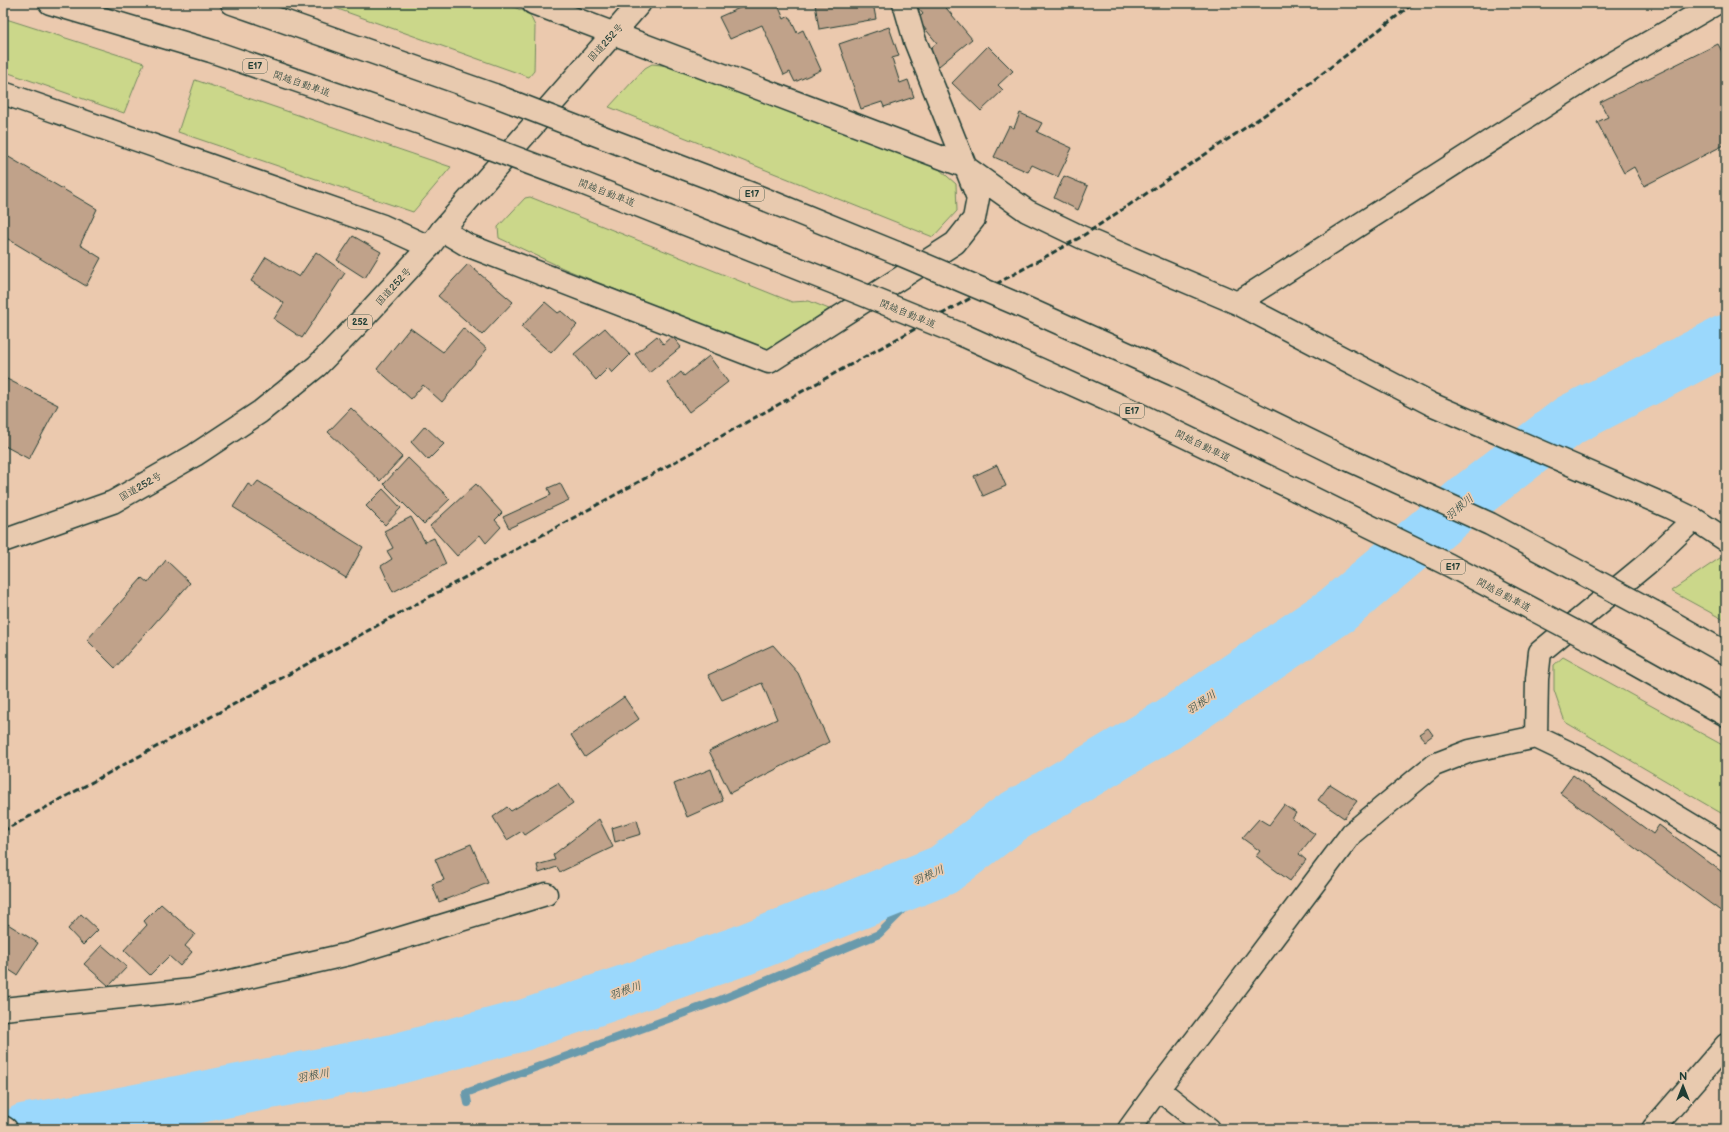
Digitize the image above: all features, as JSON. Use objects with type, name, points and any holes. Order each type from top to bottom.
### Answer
[{"type":"main road","name":"関越自動車道","points":[[50,3],[210,51],[458,136],[708,231],[965,336],[1130,410],[1450,565],[1608,649],[1726,715]]},
{"type":"main road","name":"E17","points":[[232,3],[494,95],[752,194],[1019,305],[1175,375],[1345,458],[1490,524],[1654,612],[1726,653]]},
{"type":"main road","points":[[533,3],[964,166],[1027,211],[1081,237],[1237,304],[1446,410],[1694,519],[1726,540]]},
{"type":"main road","name":"国道252号","points":[[3,541],[113,502],[195,455],[260,412],[317,366],[429,247],[442,230],[640,3]]},
{"type":"main road","points":[[442,230],[467,245],[769,362],[955,243],[974,219],[978,198],[915,41],[904,3]]},
{"type":"main road","points":[[1237,304],[1601,70],[1717,3]]},
{"type":"main road","points":[[3,93],[383,226],[429,247]]},
{"type":"main road","points":[[1536,736],[1537,679],[1540,652],[1649,562],[1694,519]]},
{"type":"main road","points":[[1129,1129],[1352,833],[1434,765],[1470,751],[1536,736],[1582,759],[1726,846]]},
{"type":"main road","points":[[3,1009],[192,990],[349,954],[546,894]]},
{"type":"main road","points":[[1653,1129],[1726,1045]]},
{"type":"main road","points":[[1158,1089],[1209,1129]]},
{"type":"green space","points":[[321,3],[503,3],[529,13],[535,26],[534,71],[529,77]]},
{"type":"green space","points":[[3,18],[144,63],[124,113],[3,71]]},
{"type":"green space","points":[[652,64],[670,66],[939,169],[956,184],[957,211],[933,237],[609,107],[645,68]]},
{"type":"green space","points":[[195,80],[451,167],[413,212],[178,132]]},
{"type":"green space","points":[[530,197],[792,302],[809,301],[829,309],[766,351],[565,269],[499,238],[498,227],[525,198]]},
{"type":"green space","points":[[1726,554],[1726,621],[1671,591]]},
{"type":"green space","points":[[1563,657],[1726,747],[1726,816],[1565,722],[1554,690],[1554,665]]},
{"type":"building","points":[[751,3],[777,3],[784,19],[789,16],[797,33],[803,30],[821,70],[795,82],[790,72],[784,75],[762,25],[730,39],[719,17]]},
{"type":"building","points":[[873,3],[876,19],[819,29],[815,4]]},
{"type":"building","points":[[942,3],[972,39],[939,66],[927,51],[937,43],[917,19],[923,14],[915,4]]},
{"type":"building","points":[[889,27],[899,56],[892,58],[900,83],[908,80],[914,97],[884,107],[882,102],[861,109],[839,44]]},
{"type":"building","points":[[1718,44],[1726,59],[1726,144],[1644,186],[1634,167],[1624,173],[1597,122],[1608,117],[1600,102]]},
{"type":"building","points":[[988,46],[1013,71],[998,85],[1003,90],[981,111],[952,83]]},
{"type":"building","points":[[1020,113],[1042,123],[1037,132],[1072,148],[1058,177],[1032,165],[1028,172],[994,157],[1009,126],[1014,128]]},
{"type":"building","points":[[7,156],[97,209],[80,245],[101,258],[86,286],[3,236],[3,163]]},
{"type":"building","points":[[1064,176],[1088,186],[1078,210],[1054,198]]},
{"type":"building","points":[[353,236],[381,252],[365,278],[337,260]]},
{"type":"building","points":[[316,252],[345,273],[302,338],[274,319],[284,303],[251,281],[266,257],[299,277]]},
{"type":"building","points":[[468,264],[513,302],[482,335],[438,296]]},
{"type":"building","points":[[545,302],[558,313],[561,311],[577,325],[551,353],[521,327]]},
{"type":"building","points":[[410,328],[443,352],[463,328],[487,349],[442,402],[423,385],[411,399],[377,369]]},
{"type":"building","points":[[605,328],[630,355],[612,373],[608,368],[596,380],[574,354]]},
{"type":"building","points":[[657,336],[663,344],[672,336],[681,347],[649,373],[635,354]]},
{"type":"building","points":[[709,356],[728,382],[689,412],[668,383],[681,372],[684,376]]},
{"type":"building","points":[[3,377],[58,405],[29,459],[3,445]]},
{"type":"building","points":[[351,408],[402,457],[380,481],[328,432]]},
{"type":"building","points":[[425,426],[444,444],[428,460],[411,442]]},
{"type":"building","points":[[408,458],[450,499],[424,524],[384,484]]},
{"type":"building","points":[[997,465],[1006,486],[983,496],[974,476]]},
{"type":"building","points":[[258,481],[363,547],[346,578],[233,507],[248,484],[253,487]]},
{"type":"building","points":[[560,483],[569,500],[509,528],[503,517],[551,495],[548,488]]},
{"type":"building","points":[[476,484],[502,513],[495,520],[501,527],[486,543],[480,535],[457,556],[430,526]]},
{"type":"building","points":[[383,489],[401,508],[385,525],[366,506]]},
{"type":"building","points":[[411,517],[425,542],[434,538],[446,564],[393,592],[381,566],[392,559],[387,551],[393,548],[384,531]]},
{"type":"building","points":[[166,560],[190,583],[115,668],[87,640],[142,578],[148,583]]},
{"type":"building","points":[[773,645],[798,673],[829,742],[730,793],[709,751],[777,719],[762,683],[722,700],[708,675]]},
{"type":"building","points":[[624,697],[639,719],[585,757],[571,735]]},
{"type":"building","points":[[1428,728],[1433,735],[1425,741],[1419,734]]},
{"type":"building","points":[[711,769],[723,801],[687,817],[674,784]]},
{"type":"building","points":[[1573,775],[1653,834],[1659,825],[1726,875],[1726,915],[1560,793]]},
{"type":"building","points":[[558,783],[573,803],[525,835],[522,831],[507,840],[493,817],[507,807],[511,811]]},
{"type":"building","points":[[1330,784],[1357,801],[1344,818],[1318,800]]},
{"type":"building","points":[[1284,805],[1296,813],[1292,819],[1315,834],[1299,854],[1306,860],[1290,881],[1256,856],[1260,851],[1242,838],[1259,819],[1269,825]]},
{"type":"building","points":[[599,819],[613,847],[560,872],[557,867],[539,873],[537,865],[555,860],[553,855]]},
{"type":"building","points":[[637,820],[641,834],[615,842],[612,828]]},
{"type":"building","points":[[471,844],[488,883],[439,902],[432,884],[444,880],[435,859]]},
{"type":"building","points":[[161,904],[195,934],[185,946],[192,952],[180,966],[169,956],[150,975],[124,950],[147,925],[144,921]]},
{"type":"building","points":[[81,914],[98,930],[83,945],[68,929]]},
{"type":"building","points":[[3,921],[38,943],[17,975],[3,966]]},
{"type":"building","points":[[102,945],[127,967],[109,986],[84,964]]},
{"type":"waterway","name":"羽根川","points":[[25,1129],[103,1116],[396,1059],[524,1025],[743,950],[943,870],[1011,818],[1167,725],[1337,610],[1470,497],[1570,420],[1726,340]]},
{"type":"waterway","points":[[468,1103],[466,1093],[720,1000],[879,934],[943,870]]},
{"type":"railway","points":[[3,831],[1081,237],[1293,96],[1414,3]]}]
